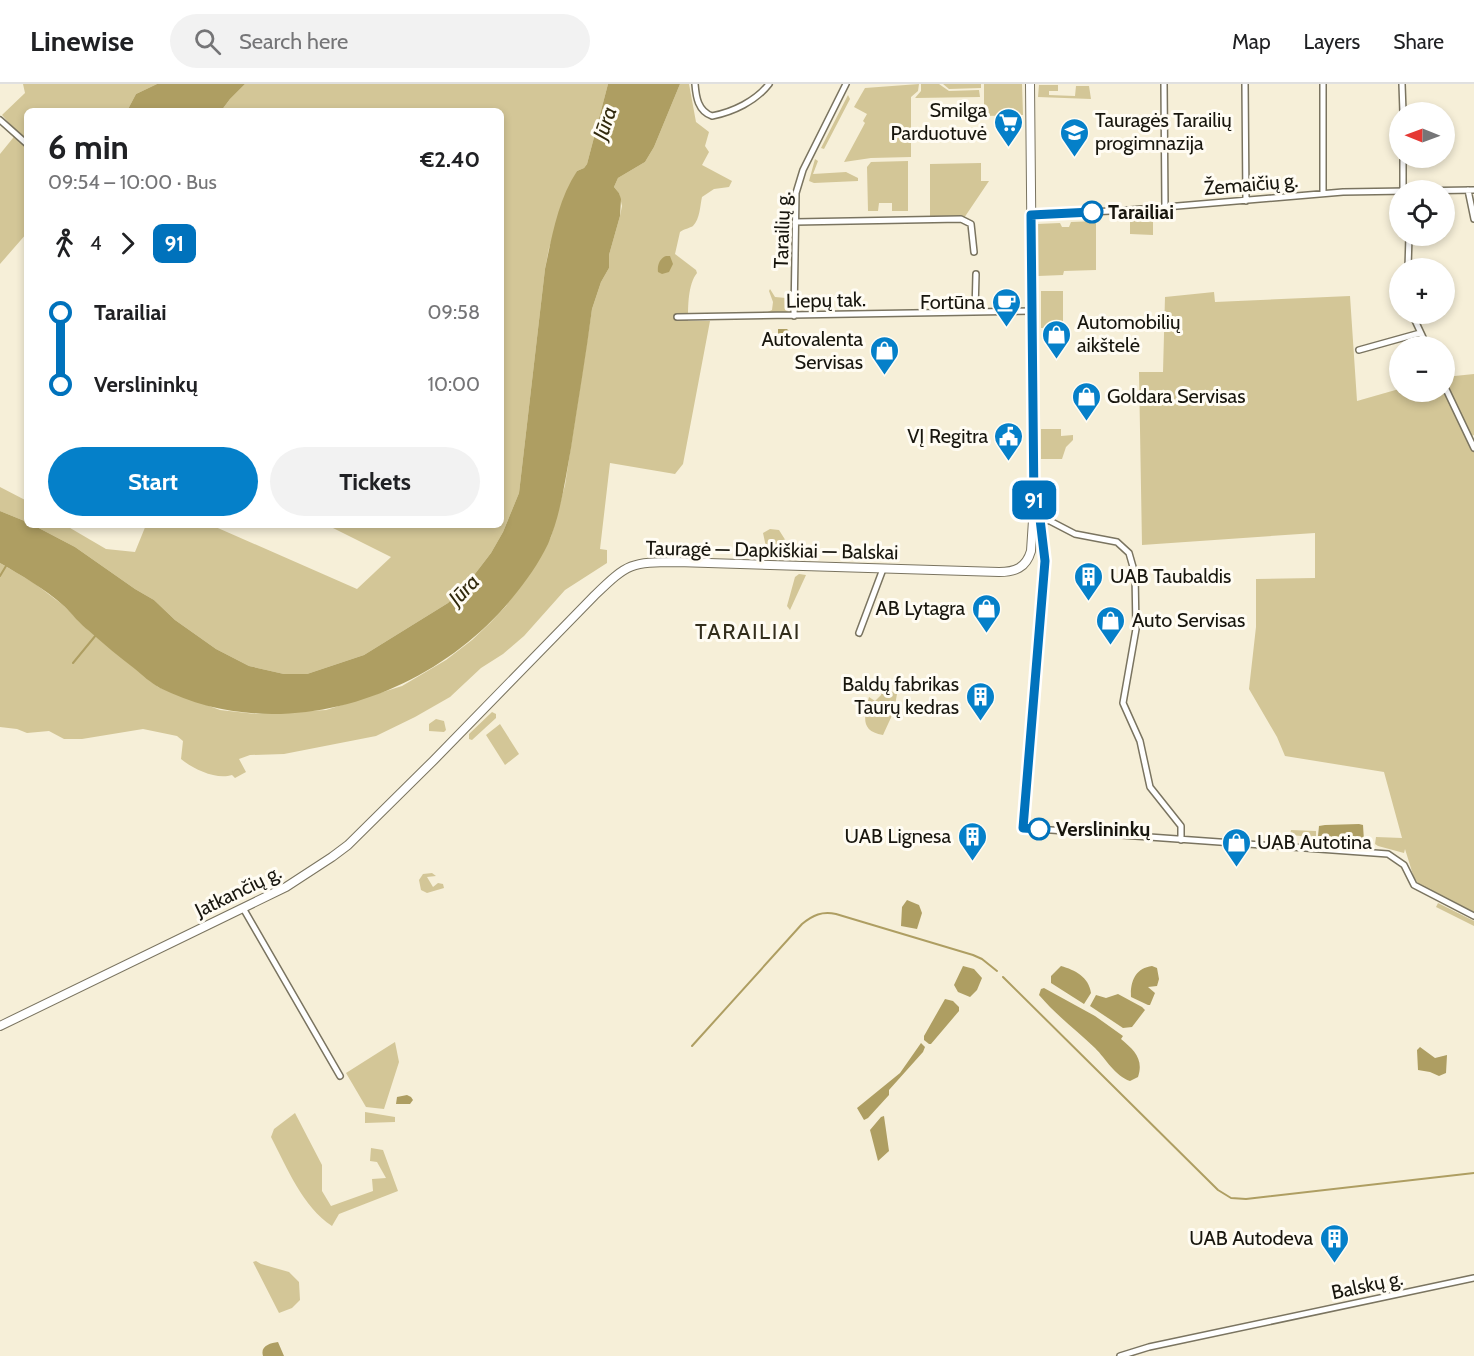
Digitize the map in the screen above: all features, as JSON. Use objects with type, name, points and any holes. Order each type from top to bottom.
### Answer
[{"type":"main road","points":[[1030,84],[1034,505]]},
{"type":"main road","name":"Tauragė — Dapkiškiai — Balskai","points":[[457,737],[600,589],[619,572],[635,564],[677,562],[1013,571],[1023,567],[1030,555],[1034,505]]},
{"type":"main road","name":"Jatkančių g.","points":[[0,1026],[303,878],[348,844],[457,737]]},
{"type":"street","points":[[695,84],[702,110],[712,116],[730,111],[750,101],[764,92],[769,84]]},
{"type":"street","name":"Tarailių g.","points":[[794,316],[796,193],[803,170],[846,84]]},
{"type":"street","points":[[1164,84],[1165,207]]},
{"type":"street","points":[[1245,84],[1246,201]]},
{"type":"street","points":[[1323,84],[1323,193]]},
{"type":"street","points":[[1402,84],[1402,102]]},
{"type":"street","points":[[0,120],[24,141]]},
{"type":"street","name":"Žemaičių g.","points":[[1455,190],[1471,190]]},
{"type":"street","points":[[1471,190],[1474,219]]},
{"type":"street","name":"Žemaičių g.","points":[[1031,215],[1246,201],[1323,193],[1389,191]]},
{"type":"street","points":[[795,222],[962,219],[971,224],[974,252]]},
{"type":"street","points":[[975,312],[976,274]]},
{"type":"street","name":"Liepų tak.","points":[[677,317],[1033,311]]},
{"type":"street","points":[[1416,324],[1422,336]]},
{"type":"street","points":[[1359,350],[1420,333]]},
{"type":"street","points":[[1452,402],[1474,448]]},
{"type":"street","points":[[1034,505],[1040,519],[1045,544],[1044,589],[1023,828],[1388,854],[1404,865],[1414,885],[1474,916]]},
{"type":"street","points":[[1040,519],[1050,521],[1075,534],[1117,542],[1129,554],[1135,574],[1136,630],[1123,703],[1125,712],[1140,741],[1150,787],[1181,826],[1181,840]]},
{"type":"street","points":[[859,633],[883,569]]},
{"type":"street","points":[[243,908],[340,1076]]},
{"type":"street","name":"Balskų g.","points":[[1120,1356],[1149,1347],[1474,1278]]},
{"type":"shaded area","points":[[23,84],[157,84],[136,94],[129,108],[24,108],[24,236],[0,264],[0,154],[16,131],[2,115],[25,93]]},
{"type":"shaded area","points":[[245,84],[608,84],[587,164],[577,171],[571,184],[549,248],[519,493],[503,532],[491,553],[468,583],[448,603],[364,655],[307,674],[284,674],[249,666],[216,649],[175,620],[154,600],[75,547],[39,528],[70,528],[106,549],[135,552],[145,528],[218,528],[357,589],[391,557],[333,528],[504,528],[504,108],[223,108]]},
{"type":"shaded area","points":[[680,84],[689,84],[696,122],[709,132],[705,146],[709,152],[702,165],[732,181],[729,187],[714,189],[702,197],[697,220],[693,226],[680,232],[675,254],[697,273],[690,289],[688,321],[710,321],[683,464],[675,474],[610,463],[600,549],[607,550],[607,563],[565,590],[524,636],[503,654],[481,668],[450,697],[376,736],[284,754],[250,755],[239,759],[246,772],[235,778],[232,775],[219,776],[205,773],[186,763],[181,759],[183,741],[177,736],[143,729],[82,739],[64,739],[49,731],[27,733],[0,727],[0,563],[34,583],[63,605],[88,630],[158,687],[220,710],[256,714],[326,710],[402,686],[446,660],[490,623],[506,606],[551,537],[565,485],[592,309],[601,282],[609,268],[609,255],[622,206],[619,193],[614,187],[618,178],[645,162],[654,147]]},
{"type":"shaded area","points":[[919,84],[918,91],[911,97],[911,157],[871,158],[844,162],[865,123],[863,121],[867,114],[854,107],[865,88]]},
{"type":"shaded area","points":[[921,84],[939,84],[949,91],[979,90],[980,97],[915,98],[921,91]]},
{"type":"shaded area","points":[[943,84],[981,84],[981,88],[949,89]]},
{"type":"shaded area","points":[[984,84],[1022,84],[1023,115],[984,116]]},
{"type":"shaded area","points":[[1039,85],[1058,85],[1058,91],[1049,91],[1049,95],[1075,96],[1076,86],[1089,86],[1091,99],[1038,97]]},
{"type":"shaded area","points":[[848,95],[850,99],[824,149],[821,148]]},
{"type":"shaded area","points":[[815,159],[818,161],[813,174],[846,172],[858,178],[858,181],[814,183],[809,181]]},
{"type":"shaded area","points":[[908,161],[908,211],[892,211],[892,203],[879,203],[878,211],[868,211],[867,167],[871,162]]},
{"type":"shaded area","points":[[981,163],[981,181],[989,181],[964,218],[930,218],[930,164]]},
{"type":"shaded area","points":[[1153,212],[1153,235],[1130,234],[1130,215]]},
{"type":"shaded area","points":[[1096,221],[1096,270],[1064,271],[1063,275],[1038,276],[1037,224],[1060,223],[1062,227],[1069,227],[1071,222]]},
{"type":"shaded area","points":[[770,289],[775,297],[788,300],[786,313],[763,314],[772,310]]},
{"type":"shaded area","points":[[1041,291],[1063,291],[1063,328],[1041,328]]},
{"type":"shaded area","points":[[1214,292],[1215,302],[1350,296],[1357,401],[1389,392],[1389,402],[1455,402],[1455,376],[1474,374],[1474,435],[1469,437],[1474,448],[1474,912],[1419,884],[1414,878],[1405,849],[1404,853],[1375,844],[1376,837],[1402,838],[1384,772],[1285,756],[1277,737],[1249,689],[1256,627],[1256,579],[1315,578],[1315,533],[1142,545],[1139,372],[1163,372],[1165,297]]},
{"type":"shaded area","points":[[1041,429],[1061,429],[1061,436],[1073,435],[1073,440],[1066,447],[1062,459],[1041,459]]},
{"type":"shaded area","points":[[0,487],[24,499],[24,521],[0,511]]},
{"type":"shaded area","points":[[770,529],[779,530],[791,549],[792,556],[768,556],[763,533]]},
{"type":"shaded area","points":[[799,574],[806,575],[790,610],[787,606],[795,577]]},
{"type":"shaded area","points":[[885,688],[897,694],[894,711],[883,735],[870,730],[865,717],[869,697],[875,701]]},
{"type":"shaded area","points":[[492,712],[496,714],[496,718],[472,740],[469,739],[469,734]]},
{"type":"shaded area","points":[[436,719],[444,721],[446,730],[444,732],[429,731],[429,724]]},
{"type":"shaded area","points":[[500,724],[519,754],[505,765],[486,735]]},
{"type":"shaded area","points":[[1291,830],[1316,831],[1316,837],[1326,842],[1316,844],[1312,842],[1311,837],[1290,835]]},
{"type":"shaded area","points":[[432,873],[436,876],[427,877],[433,887],[438,883],[443,884],[444,888],[427,893],[421,890],[419,880],[423,874]]},
{"type":"shaded area","points":[[1438,903],[1474,921],[1474,926],[1436,907]]},
{"type":"shaded area","points":[[395,1042],[399,1062],[384,1109],[366,1107],[346,1073]]},
{"type":"shaded area","points":[[365,1112],[395,1117],[395,1122],[365,1123]]},
{"type":"shaded area","points":[[295,1113],[322,1165],[322,1191],[331,1206],[373,1191],[372,1179],[386,1178],[377,1162],[370,1161],[371,1148],[383,1150],[398,1191],[339,1214],[332,1226],[304,1198],[271,1137],[274,1129]]},
{"type":"shaded area","points":[[253,1262],[289,1272],[299,1282],[300,1300],[292,1308],[279,1313]]},
{"type":"water","points":[[157,84],[245,84],[223,108],[129,108],[136,94]]},
{"type":"water","name":"Jūra","points":[[608,84],[680,84],[654,147],[645,162],[618,178],[614,187],[621,199],[620,216],[609,255],[609,268],[601,282],[592,309],[571,448],[562,497],[552,533],[536,565],[513,597],[479,632],[440,662],[397,686],[351,703],[303,712],[255,713],[207,705],[160,688],[106,646],[64,606],[33,583],[0,563],[0,511],[24,521],[24,528],[39,528],[75,547],[154,600],[175,620],[216,649],[249,666],[284,674],[307,674],[364,655],[448,603],[468,583],[491,553],[503,532],[519,493],[545,269],[550,244],[556,218],[570,182],[577,171],[587,164]]},
{"type":"water","points":[[666,256],[670,256],[673,264],[669,272],[662,274],[658,272],[659,264]]},
{"type":"water","points":[[778,329],[789,331],[787,347],[778,347]]},
{"type":"water","points":[[1363,825],[1364,841],[1359,843],[1341,844],[1318,836],[1319,826]]},
{"type":"water","points":[[907,900],[919,905],[922,913],[917,929],[901,926],[902,907]]},
{"type":"water","points":[[963,966],[974,969],[982,978],[977,990],[970,997],[958,992],[954,985]]},
{"type":"water","points":[[1061,966],[1076,972],[1090,987],[1091,993],[1084,1004],[1051,983],[1051,976]]},
{"type":"water","points":[[1152,966],[1157,968],[1159,979],[1157,986],[1148,987],[1155,993],[1148,1005],[1131,997],[1131,991],[1138,972]]},
{"type":"water","points":[[1044,988],[1095,1016],[1123,1036],[1121,1039],[1134,1051],[1139,1060],[1138,1077],[1130,1081],[1115,1071],[1095,1048],[1039,995],[1041,989]]},
{"type":"water","points":[[1118,994],[1145,1010],[1132,1027],[1123,1028],[1090,1006],[1096,995],[1106,998]]},
{"type":"water","points":[[945,999],[953,1001],[959,1007],[959,1011],[929,1044],[924,1040],[924,1036]]},
{"type":"water","points":[[921,1043],[925,1047],[923,1052],[889,1090],[889,1095],[864,1120],[857,1108],[900,1073]]},
{"type":"water","points":[[1420,1047],[1435,1058],[1447,1055],[1446,1073],[1439,1076],[1418,1070],[1417,1050]]},
{"type":"water","points":[[407,1095],[413,1100],[410,1104],[396,1104],[397,1097]]},
{"type":"water","points":[[884,1116],[889,1151],[878,1161],[870,1130]]},
{"type":"water","points":[[278,1342],[284,1356],[263,1356],[264,1347]]},
{"type":"waterway","points":[[0,576],[6,566]]},
{"type":"waterway","points":[[73,663],[96,635]]},
{"type":"waterway","points":[[692,1046],[802,924],[822,913],[836,914],[973,955],[997,971]]},
{"type":"waterway","points":[[1003,977],[1218,1190],[1231,1198],[1246,1199],[1474,1173]]},
{"type":"bus line","name":"91","points":[[1039,829],[1023,828],[1045,561],[1045,544],[1040,519],[1034,505],[1031,215],[1092,212]]},
{"type":"place","name":"Smilga Parduotuvė","points":[[1008,148]]},
{"type":"place","name":"Tauragės Tarailių progimnazija","points":[[1074,158]]},
{"type":"place","name":"Tarailiai","points":[[1092,212]]},
{"type":"place","name":"Fortūna","points":[[1006,328]]},
{"type":"place","name":"Automobilių aikštelė","points":[[1056,360]]},
{"type":"place","name":"Autovalenta Servisas","points":[[884,376]]},
{"type":"place","name":"Goldara Servisas","points":[[1086,422]]},
{"type":"place","name":"VĮ Regitra","points":[[1009,462]]},
{"type":"place","name":"UAB Taubaldis","points":[[1089,602]]},
{"type":"place","name":"AB Lytagra","points":[[986,634]]},
{"type":"place","name":"Auto Servisas","points":[[1111,646]]},
{"type":"place","name":"Baldų fabrikas Taurų kedras","points":[[980,722]]},
{"type":"place","name":"Verslininkų","points":[[1039,829]]},
{"type":"place","name":"UAB Lignesa","points":[[972,862]]},
{"type":"place","name":"UAB Autotina","points":[[1236,868]]},
{"type":"place","name":"UAB Autodeva","points":[[1334,1264]]},
{"type":"district","name":"TARAILIAI","points":[[748,631]]}]
